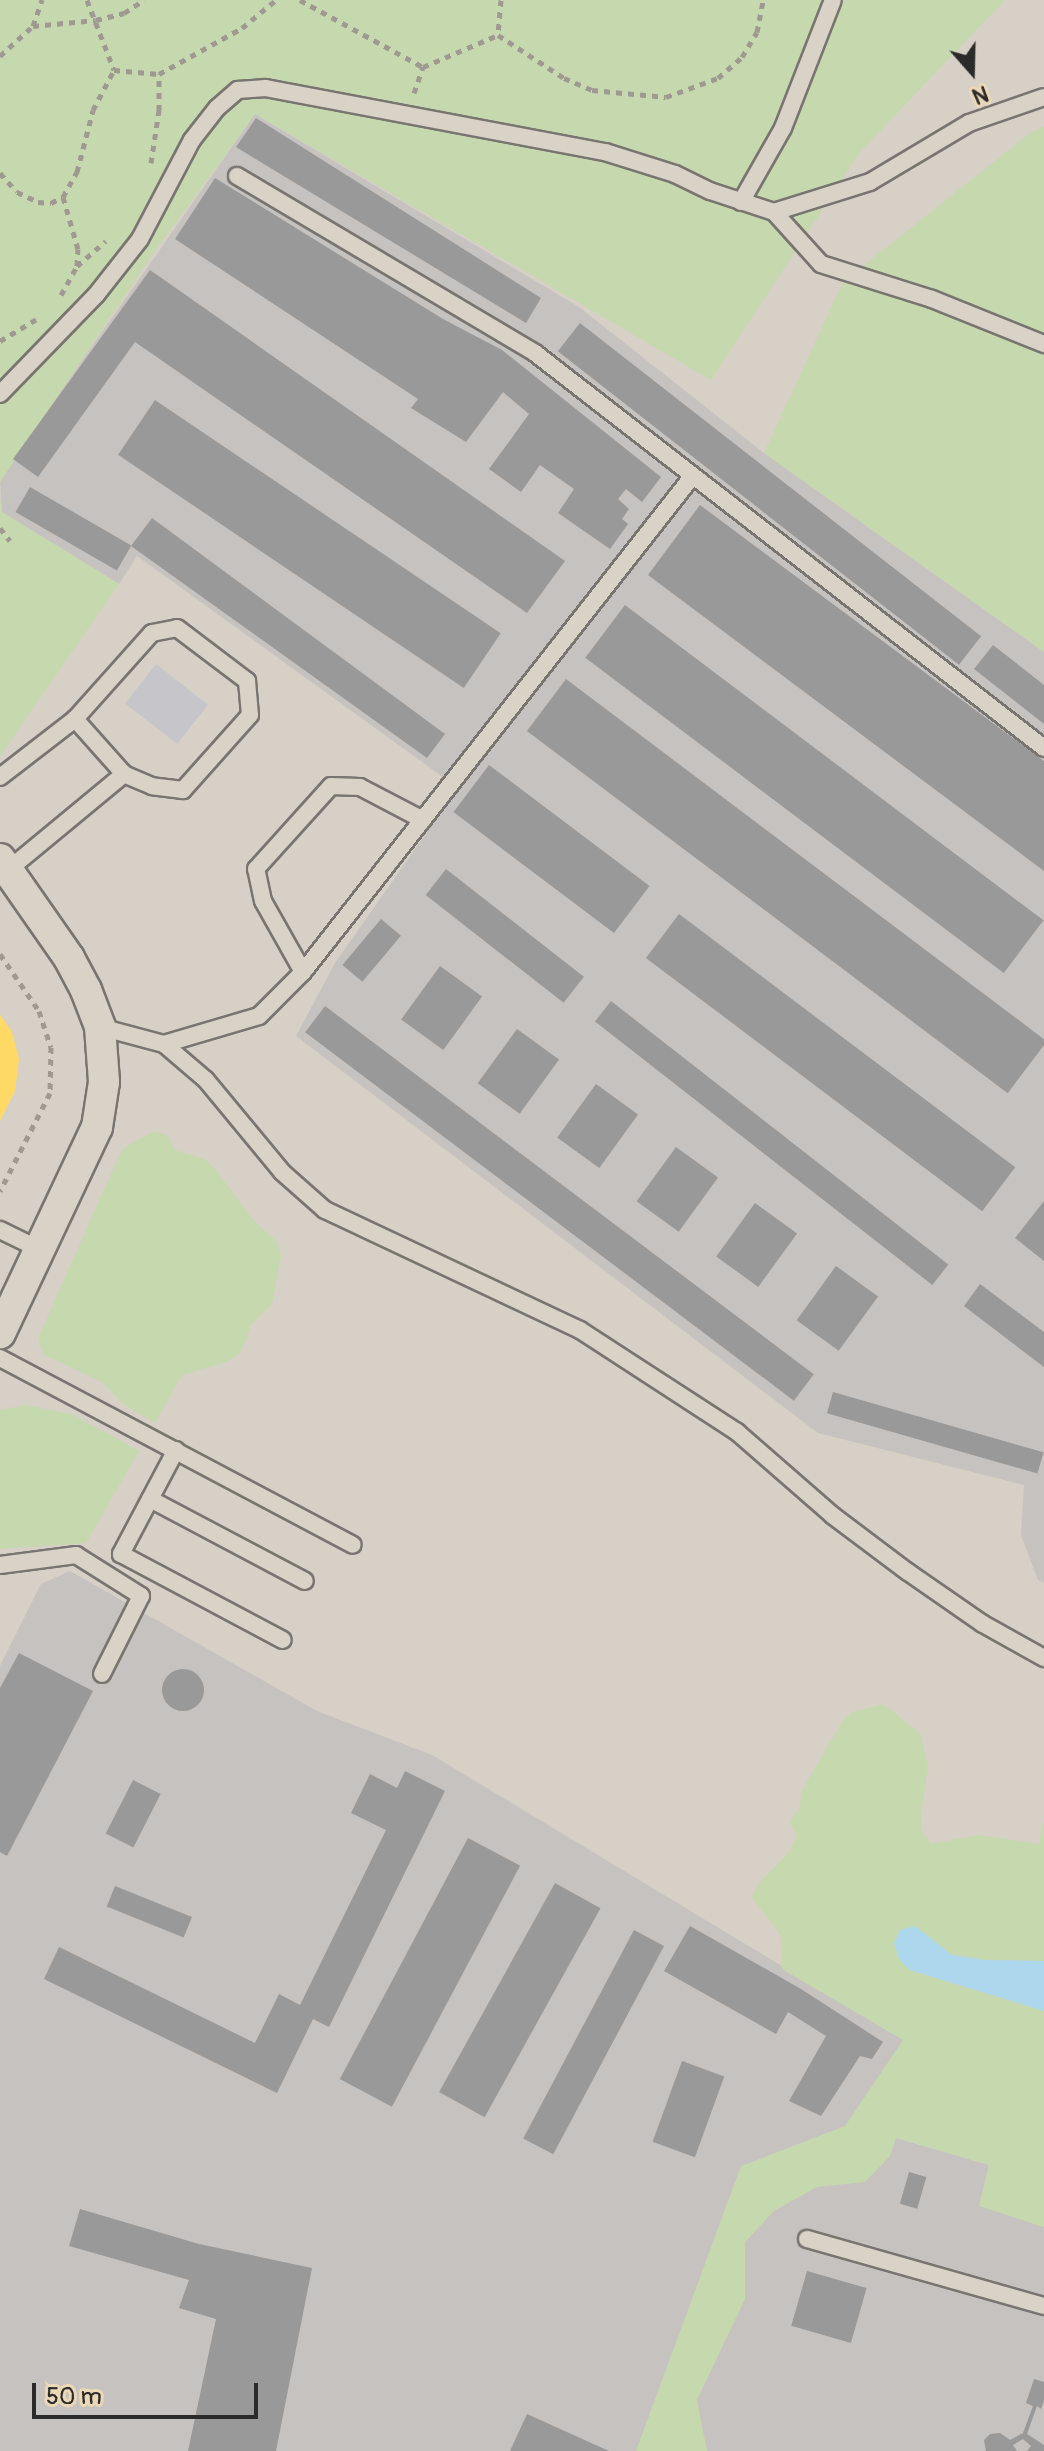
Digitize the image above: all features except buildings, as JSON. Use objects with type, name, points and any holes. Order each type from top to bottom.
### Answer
[{"type":"street","points":[[0,1333],[97,1127],[104,1082],[100,1027],[69,958],[4,865]]},
{"type":"lane","points":[[741,202],[783,128],[833,0]]},
{"type":"lane","points":[[0,394],[96,295],[140,239],[192,140],[217,108],[238,90],[266,88],[605,152],[675,174],[741,202],[774,212],[821,264],[932,299],[1044,344]]},
{"type":"lane","points":[[774,212],[870,182],[969,123],[1044,97]]},
{"type":"lane","points":[[237,176],[535,353],[691,478],[1044,748]]},
{"type":"lane","points":[[164,1044],[259,1016],[303,972],[691,478]]},
{"type":"lane","points":[[0,777],[75,719],[152,633],[177,628],[247,681],[250,715],[183,790],[152,786],[124,774],[75,719]]},
{"type":"lane","points":[[4,865],[124,774]]},
{"type":"lane","points":[[303,972],[263,901],[256,869],[331,786],[360,787],[423,820]]},
{"type":"lane","points":[[100,1027],[164,1044],[206,1080],[282,1172],[325,1210],[580,1330],[737,1432],[832,1515],[908,1572],[983,1624],[1044,1658]]},
{"type":"lane","points":[[0,1230],[39,1249]]},
{"type":"lane","points":[[0,1358],[353,1545]]},
{"type":"lane","points":[[176,1450],[121,1554],[283,1640]]},
{"type":"lane","points":[[150,1499],[305,1581]]},
{"type":"lane","points":[[0,1565],[76,1555],[141,1596],[102,1674]]},
{"type":"lane","points":[[807,2239],[1044,2306]]},
{"type":"path","points":[[0,56],[33,26],[42,0]]},
{"type":"path","points":[[0,173],[17,192],[38,202],[51,203],[63,197],[77,172],[93,110],[114,70],[87,0]]},
{"type":"path","points":[[33,26],[96,20],[124,13],[144,0]]},
{"type":"path","points":[[114,70],[159,74],[242,28],[276,0]]},
{"type":"path","points":[[300,0],[423,67],[498,35]]},
{"type":"path","points":[[498,35],[501,0]]},
{"type":"path","points":[[498,35],[564,78],[592,90],[666,97],[718,78],[742,57],[757,32],[763,0]]},
{"type":"path","points":[[149,169],[156,150],[159,74]]},
{"type":"path","points":[[63,197],[78,249],[77,266]]},
{"type":"path","points":[[52,305],[77,266],[113,232]]},
{"type":"path","points":[[0,341],[43,314]]},
{"type":"path","points":[[0,528],[10,541]]},
{"type":"path","points":[[0,954],[39,1011],[51,1047],[50,1093],[0,1191]]},
{"type":"shaded area","points":[[255,114],[579,307],[764,453],[1044,652],[1044,1583],[1038,1580],[1021,1535],[1024,1485],[818,1433],[296,1036],[335,963],[458,788],[137,556],[119,584],[2,512],[0,482],[13,459]]},
{"type":"shaded area","points":[[70,1571],[317,1711],[432,1755],[903,2039],[896,2138],[989,2165],[980,2206],[1044,2227],[1044,2451],[0,2451],[0,1666],[41,1584]]},
{"type":"green space","points":[[0,0],[1005,0],[860,152],[711,380],[255,114],[153,254],[0,482]]},
{"type":"green space","points":[[1044,127],[1044,652],[764,453],[843,282],[1030,133]]},
{"type":"green space","points":[[0,498],[2,512],[119,584],[0,756]]},
{"type":"green space","points":[[155,1131],[169,1136],[174,1150],[204,1159],[215,1169],[254,1221],[277,1242],[281,1256],[272,1304],[250,1326],[246,1342],[238,1355],[224,1363],[182,1375],[155,1423],[124,1405],[102,1382],[43,1354],[38,1338],[117,1160],[125,1147]]},
{"type":"green space","points":[[25,1405],[72,1414],[139,1451],[86,1543],[0,1549],[0,1410]]},
{"type":"green space","points":[[883,1704],[920,1733],[928,1767],[921,1815],[922,1832],[931,1844],[979,1835],[1039,1844],[1044,1820],[1044,1961],[985,1960],[951,1955],[939,1947],[910,1970],[1044,2011],[1044,2227],[979,2206],[989,2165],[896,2138],[890,2156],[865,2182],[817,2187],[774,2211],[745,2242],[745,2299],[697,2400],[707,2451],[636,2451],[741,2166],[845,2126],[903,2040],[782,1969],[781,1935],[752,1898],[758,1884],[790,1851],[796,1836],[790,1821],[800,1808],[801,1792],[842,1722],[853,1712]]},
{"type":"water","points":[[915,1926],[952,1955],[985,1960],[1044,1961],[1044,2011],[910,1970],[899,1959],[894,1943],[900,1930]]}]
